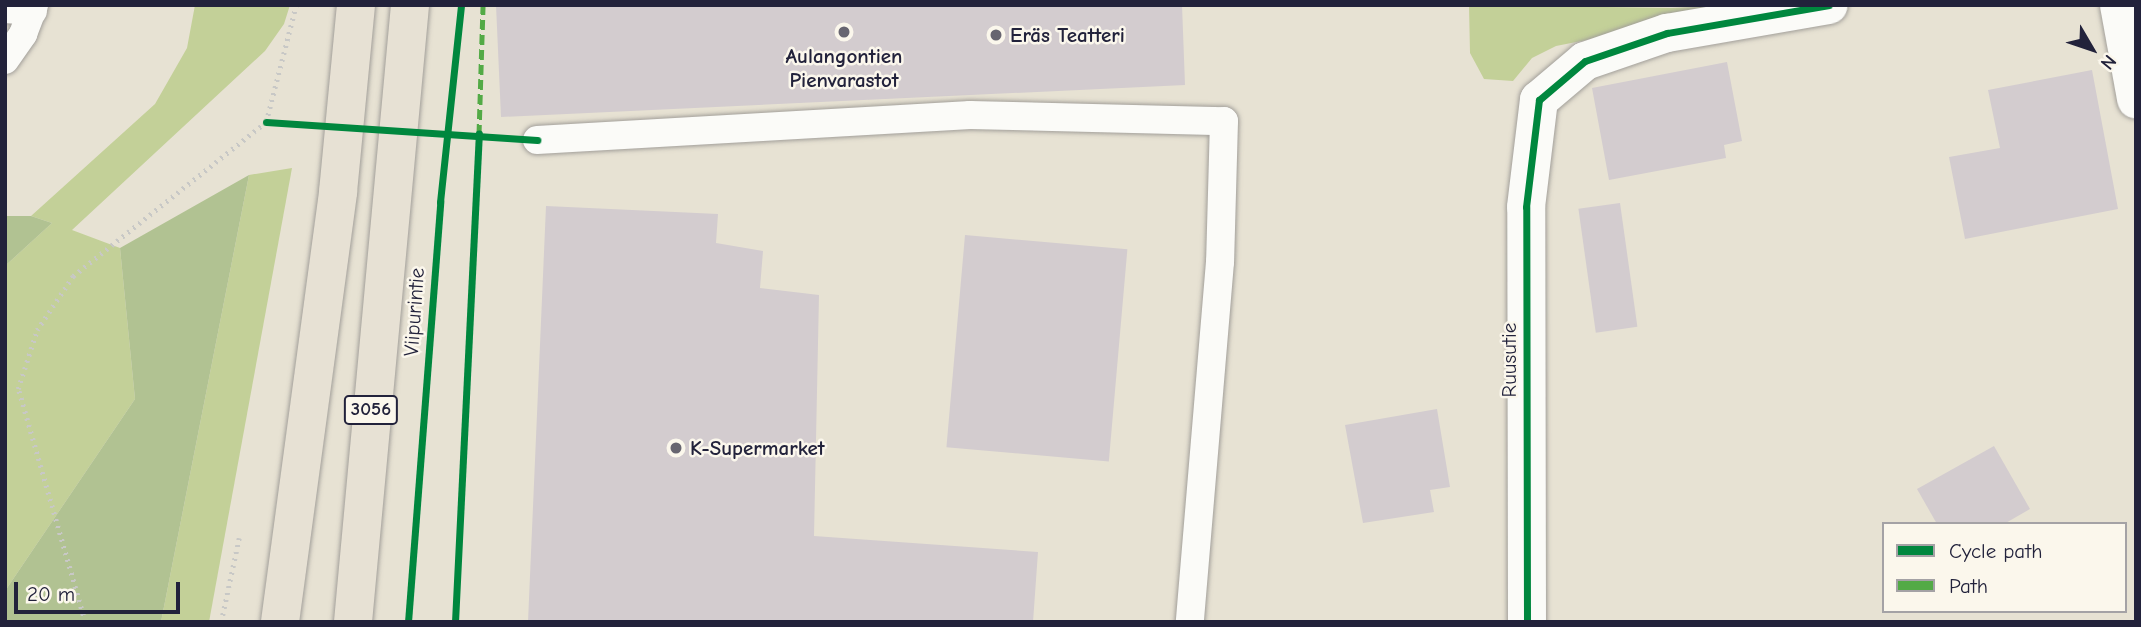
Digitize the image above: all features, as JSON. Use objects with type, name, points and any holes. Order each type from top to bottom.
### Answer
[{"type":"main road","name":"3056","points":[[281,622],[338,192],[356,5]]},
{"type":"main road","name":"Viipurintie","points":[[354,622],[410,5]]},
{"type":"street","name":"Ruusutie","points":[[1527,622],[1526,207],[1539,100],[1585,61],[1667,33],[1829,5]]},
{"type":"street","points":[[2119,5],[2136,99]]},
{"type":"lane","points":[[5,9],[34,8]]},
{"type":"lane","points":[[5,60],[34,8]]},
{"type":"lane","points":[[537,140],[970,116],[1224,121],[1220,262],[1190,622]]},
{"type":"path","points":[[85,622],[18,389],[37,330],[73,276],[266,122],[296,5]]},
{"type":"path","points":[[266,122],[279,123]]},
{"type":"green space","points":[[195,5],[290,5],[284,24],[265,51],[72,230],[120,248],[135,399],[5,591],[5,266],[52,223],[31,216],[155,104],[187,48]]},
{"type":"green space","points":[[1469,5],[1671,8],[1764,5],[1556,46],[1532,58],[1513,81],[1484,79],[1470,53]]},
{"type":"green space","points":[[292,168],[209,622],[161,622],[249,175]]},
{"type":"green space","points":[[249,175],[161,622],[5,622],[5,591],[135,399],[120,248]]},
{"type":"green space","points":[[5,216],[31,216],[52,223],[5,266]]},
{"type":"building","points":[[496,5],[1182,5],[1185,85],[501,117]]},
{"type":"building","points":[[1727,62],[1742,141],[1724,145],[1726,158],[1609,180],[1592,88]]},
{"type":"building","points":[[2092,70],[2118,209],[1965,239],[1949,157],[2000,148],[1988,90]]},
{"type":"building","points":[[1620,203],[1637,327],[1596,333],[1578,209]]},
{"type":"building","name":"K-Supermarket","points":[[546,206],[718,214],[716,243],[763,251],[760,288],[819,295],[814,536],[1038,552],[1033,622],[528,622]]},
{"type":"building","points":[[965,235],[1127,249],[1109,461],[946,447]]},
{"type":"building","points":[[1437,409],[1450,487],[1430,490],[1434,512],[1363,523],[1345,425]]},
{"type":"building","points":[[1994,446],[2030,509],[2007,522],[1936,522],[1917,489]]},
{"type":"marked path","points":[[479,134],[483,5]]},
{"type":"cycle path","points":[[408,622],[440,202],[461,5]]},
{"type":"cycle path","points":[[1539,100],[1585,61],[1667,33],[1829,5]]},
{"type":"cycle path","points":[[1527,622],[1526,207],[1539,100]]},
{"type":"cycle path","points":[[266,122],[537,140]]},
{"type":"cycle path","points":[[455,622],[479,134]]},
{"type":"place","name":"Aulangontien Pienvarastot","points":[[844,32]]},
{"type":"place","name":"Eräs Teatteri","points":[[996,35]]},
{"type":"place","name":"K-Supermarket","points":[[676,448]]}]
